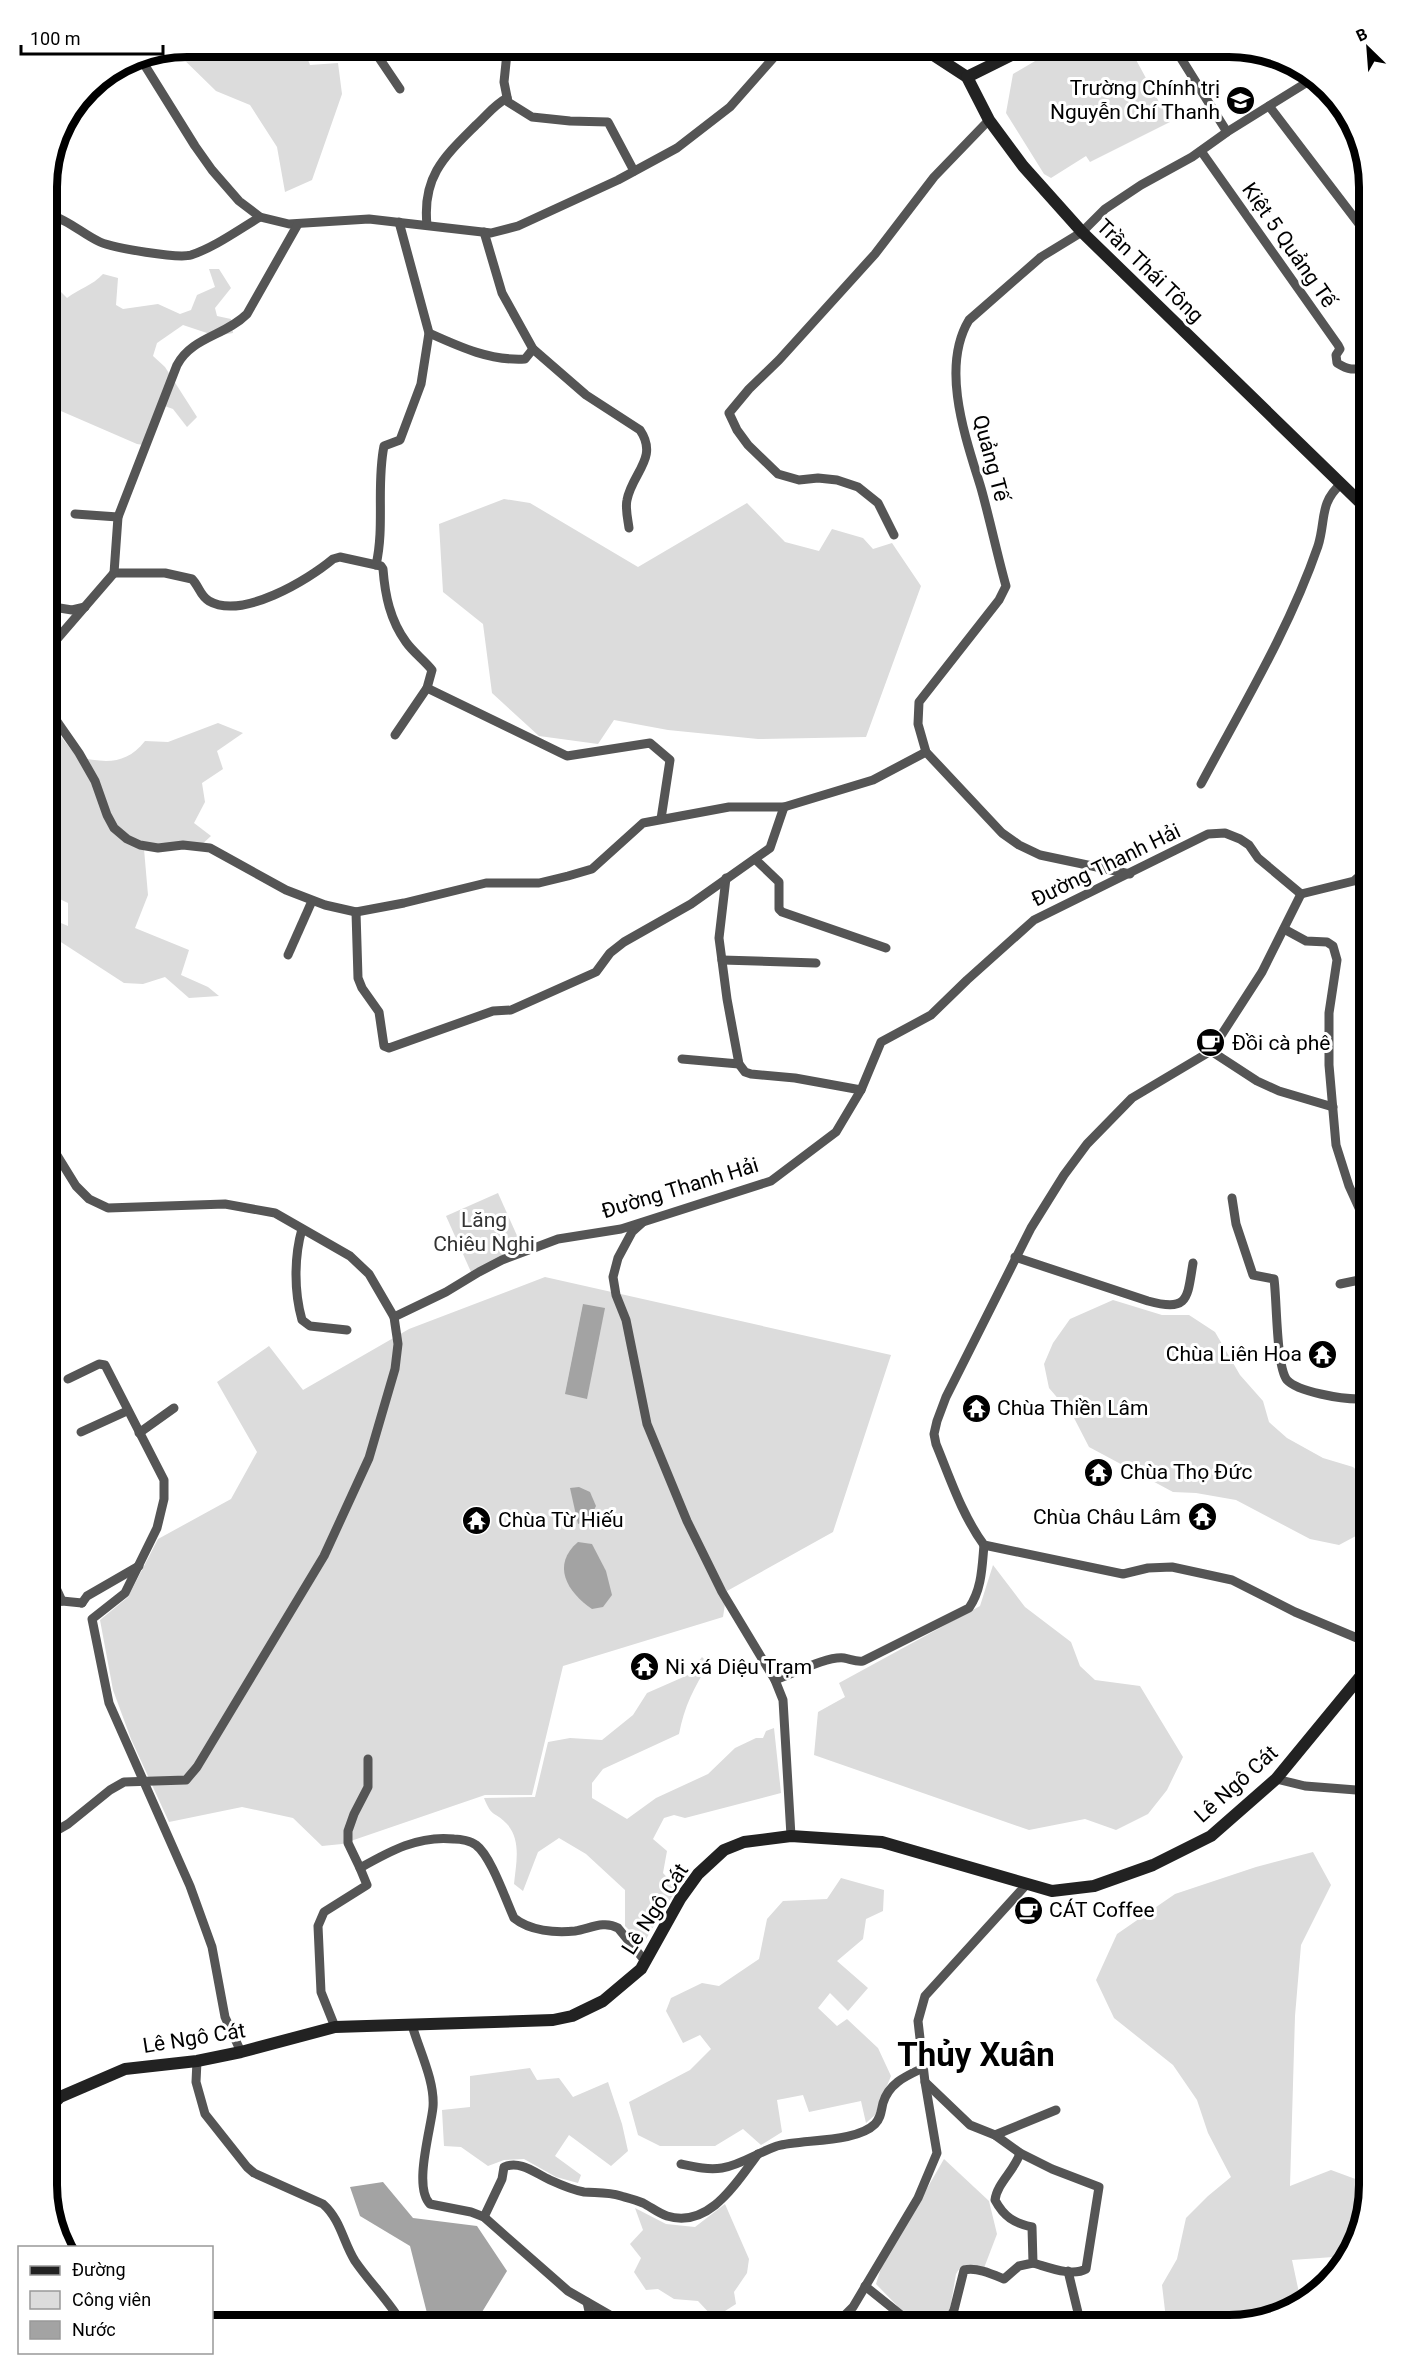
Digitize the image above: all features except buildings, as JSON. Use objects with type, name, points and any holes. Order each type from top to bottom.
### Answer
[{"type":"street","points":[[378,57],[400,89]]},
{"type":"street","points":[[507,57],[504,82],[508,102],[532,117],[570,122],[608,122],[634,171]]},
{"type":"street","points":[[144,64],[212,170],[239,201],[260,217],[289,224],[369,219],[491,233],[518,226],[677,148],[730,107],[774,57]]},
{"type":"street","name":"Trần Thái Tông","points":[[936,57],[967,77],[989,120],[1023,166],[1082,232],[1359,501]]},
{"type":"street","points":[[967,77],[1006,57]]},
{"type":"street","points":[[1180,57],[1227,132]]},
{"type":"street","name":"Quảng Tế","points":[[1130,874],[1041,855],[1019,845],[1002,832],[926,752],[918,724],[919,702],[999,600],[1006,586],[960,412],[956,360],[961,333],[969,320],[1041,256],[1082,232],[1105,209],[1141,185],[1201,151],[1227,132],[1306,83]]},
{"type":"street","points":[[427,225],[425,205],[433,176],[447,153],[493,106],[507,98]]},
{"type":"street","points":[[1269,106],[1359,223]]},
{"type":"street","points":[[894,536],[878,503],[858,487],[837,480],[818,478],[799,480],[778,474],[748,445],[737,430],[729,413],[875,254],[934,177],[989,120]]},
{"type":"street","name":"Kiệt 5 Quảng Tế","points":[[1201,151],[1338,345],[1340,349],[1336,355],[1337,363],[1348,370],[1359,369]]},
{"type":"street","points":[[57,218],[93,239],[114,247],[184,257],[199,252],[260,217]]},
{"type":"street","points":[[376,565],[379,550],[380,477],[384,446],[400,440],[421,384],[429,333],[399,222]]},
{"type":"street","points":[[57,639],[114,573],[118,517],[181,359],[196,344],[239,321],[247,314],[298,224]]},
{"type":"street","points":[[484,232],[502,293],[533,349],[586,395],[640,430],[646,439],[648,449],[627,500],[629,528]]},
{"type":"street","points":[[429,333],[468,351],[506,360],[525,359],[533,349]]},
{"type":"street","points":[[1200,784],[1273,652],[1319,544],[1326,504],[1332,492],[1341,484]]},
{"type":"street","points":[[75,514],[118,517]]},
{"type":"street","points":[[114,573],[165,573],[192,579],[203,597],[225,607],[280,594],[333,559],[340,557],[376,565],[383,569],[386,599],[396,624],[405,641],[432,670],[427,688],[395,735]]},
{"type":"street","points":[[57,608],[72,610],[85,607]]},
{"type":"street","points":[[427,688],[567,756],[650,743],[670,760],[661,819]]},
{"type":"street","points":[[57,721],[80,753],[95,781],[114,828],[127,839],[140,845],[158,848],[183,845],[210,848],[266,880],[312,901],[356,912],[486,883],[539,883],[568,876],[592,868],[643,823],[729,807],[784,807],[873,780],[926,752]]},
{"type":"street","points":[[356,912],[358,978],[362,988],[379,1012],[384,1046],[389,1048],[493,1011],[511,1010],[596,972],[610,953],[624,942],[691,904],[770,848],[784,807]]},
{"type":"street","name":"Đường Thanh Hải","points":[[394,1317],[446,1292],[502,1260],[558,1239],[621,1229],[771,1180],[836,1132],[861,1090],[881,1042],[931,1015],[1034,920],[1208,834],[1225,833],[1240,839],[1249,845],[1258,858],[1301,894]]},
{"type":"street","points":[[755,859],[779,882],[779,909],[782,912],[886,948]]},
{"type":"street","points":[[1359,877],[1354,881],[1301,894],[1262,972],[1211,1051],[1132,1098],[1087,1144],[1031,1228],[946,1397],[934,1434],[961,1504],[975,1533],[984,1545],[1123,1574],[1148,1568],[1172,1567],[1232,1580],[1295,1612],[1359,1638]]},
{"type":"street","points":[[726,878],[719,922],[719,938],[739,1064],[745,1072],[751,1074],[795,1078],[861,1090]]},
{"type":"street","points":[[288,954],[312,901]]},
{"type":"street","points":[[1284,929],[1306,941],[1327,942],[1333,946],[1337,960],[1329,1013],[1333,1107],[1339,1155],[1348,1186],[1359,1208]]},
{"type":"street","points":[[722,960],[816,963]]},
{"type":"street","points":[[1211,1051],[1257,1081],[1279,1091],[1333,1107]]},
{"type":"street","points":[[682,1059],[739,1064]]},
{"type":"street","points":[[57,1155],[76,1186],[88,1198],[108,1208],[225,1204],[275,1213],[350,1256],[369,1274],[394,1317],[398,1344],[395,1369],[369,1458],[324,1556],[197,1767],[186,1779],[124,1782],[57,1830]]},
{"type":"street","points":[[1233,1198],[1236,1224],[1252,1275],[1274,1279],[1281,1366],[1287,1380],[1299,1387],[1328,1395],[1358,1399]]},
{"type":"street","points":[[644,1221],[632,1232],[618,1258],[613,1277],[616,1295],[626,1320],[647,1424],[687,1521],[722,1592],[775,1680],[783,1700],[791,1836]]},
{"type":"street","points":[[302,1229],[296,1248],[297,1295],[302,1320],[310,1326],[347,1330]]},
{"type":"street","points":[[1016,1257],[1148,1301],[1171,1306],[1180,1304],[1184,1300],[1189,1289],[1193,1263]]},
{"type":"street","points":[[1340,1284],[1359,1280]]},
{"type":"street","points":[[68,1379],[99,1364],[105,1365],[164,1480],[164,1499],[157,1527],[139,1566],[125,1593],[92,1619]]},
{"type":"street","points":[[139,1433],[174,1408]]},
{"type":"street","points":[[81,1432],[127,1411]]},
{"type":"street","points":[[775,1680],[831,1659],[845,1658],[853,1662],[863,1661],[969,1608],[979,1588],[984,1545]]},
{"type":"street","points":[[82,1603],[87,1596],[139,1566]]},
{"type":"street","points":[[57,1590],[62,1601]]},
{"type":"street","points":[[57,1601],[82,1603]]},
{"type":"street","points":[[82,1603],[92,1619],[108,1703],[172,1841],[209,1937],[225,2017],[241,2052]]},
{"type":"street","name":"Lê Ngô Cát","points":[[57,2100],[125,2068],[197,2061],[335,2027],[553,2020],[572,2016],[603,2001],[641,1969],[680,1899],[698,1874],[724,1850],[744,1842],[791,1836],[882,1842],[957,1863],[1026,1886],[1052,1891],[1094,1886],[1153,1865],[1211,1836],[1276,1779],[1359,1679]]},
{"type":"street","points":[[335,2027],[321,1992],[318,1926],[324,1912],[367,1885],[348,1843],[348,1831],[368,1787],[370,1770],[368,1760]]},
{"type":"street","points":[[1276,1779],[1305,1786],[1359,1790]]},
{"type":"street","points":[[360,1868],[416,1841],[441,1837],[463,1840],[477,1845],[514,1918],[519,1923],[540,1930],[574,1931],[613,1926],[618,1928],[645,1961]]},
{"type":"street","points":[[845,2315],[853,2307],[918,2198],[937,2153],[924,2082],[918,2021],[925,1996],[1026,1886]]},
{"type":"street","points":[[412,2025],[433,2105],[424,2164],[425,2198],[430,2204],[471,2212],[484,2217],[568,2292],[610,2315]]},
{"type":"street","points":[[197,2061],[198,2095],[205,2114],[215,2128],[254,2173],[323,2204],[329,2210],[339,2223],[353,2258],[396,2315]]},
{"type":"street","points":[[681,2164],[704,2169],[723,2168],[778,2146],[862,2132],[874,2125],[881,2115],[884,2100],[892,2087],[923,2068]]},
{"type":"street","points":[[924,2082],[970,2125],[995,2135],[1020,2153],[1052,2169],[1098,2187],[1086,2269],[1068,2271],[1033,2263],[1019,2266],[1004,2279],[989,2273],[964,2270],[951,2315]]},
{"type":"street","points":[[995,2135],[1056,2110]]},
{"type":"street","points":[[1020,2153],[1012,2170],[998,2189],[995,2200],[1011,2221],[1032,2227],[1033,2263]]},
{"type":"street","points":[[484,2217],[502,2179],[504,2167],[519,2164],[566,2187],[584,2192],[602,2191],[620,2195],[643,2203],[665,2216],[684,2220],[693,2218],[712,2207],[728,2192],[758,2154]]},
{"type":"street","points":[[1068,2271],[1079,2315]]},
{"type":"street","points":[[865,2286],[901,2315]]},
{"type":"street","points":[[587,2302],[590,2315]]},
{"type":"green space","points":[[182,57],[307,57],[310,65],[338,63],[342,94],[312,180],[285,192],[277,147],[250,105],[216,91]]},
{"type":"green space","points":[[1042,57],[1134,57],[1170,122],[1090,162],[1086,156],[1051,178],[1044,174],[1006,113],[1013,74]]},
{"type":"green space","points":[[209,269],[219,269],[231,288],[215,308],[217,316],[231,319],[233,333],[216,336],[183,325],[157,343],[153,356],[165,367],[197,417],[187,427],[173,409],[162,405],[150,446],[137,444],[57,409],[57,288],[67,298],[103,274],[118,278],[116,305],[123,309],[158,304],[180,314],[191,310],[197,295],[215,287]]},
{"type":"green space","points":[[504,499],[530,503],[638,567],[747,503],[785,542],[819,551],[832,529],[863,538],[873,549],[892,543],[921,586],[866,737],[758,739],[668,730],[614,720],[598,744],[539,736],[492,693],[483,624],[443,592],[439,524]]},
{"type":"green space","points":[[218,723],[243,733],[217,751],[223,769],[202,783],[205,802],[194,823],[211,836],[199,847],[144,849],[148,895],[135,928],[189,950],[181,975],[208,987],[219,996],[189,998],[165,977],[143,984],[124,983],[57,939],[57,921],[68,926],[68,903],[57,898],[57,732],[77,757],[106,761],[123,758],[138,749],[145,741],[168,742]]},
{"type":"green space","name":"Lăng Chiêu Nghi","points":[[498,1193],[523,1249],[471,1272],[446,1216]]},
{"type":"green space","points":[[545,1277],[891,1355],[833,1532],[727,1591],[723,1617],[563,1666],[532,1795],[485,1795],[342,1844],[322,1846],[293,1818],[242,1807],[169,1822],[131,1739],[113,1690],[100,1620],[128,1597],[158,1539],[231,1499],[257,1452],[217,1382],[269,1346],[303,1390],[409,1329]]},
{"type":"green space","points":[[1113,1300],[1162,1315],[1189,1315],[1215,1332],[1240,1375],[1263,1401],[1269,1422],[1287,1438],[1323,1458],[1353,1467],[1359,1473],[1359,1534],[1339,1545],[1310,1539],[1236,1500],[1196,1493],[1173,1492],[1089,1447],[1073,1416],[1049,1388],[1044,1364],[1053,1343],[1070,1319]]},
{"type":"green space","points":[[993,1565],[1025,1607],[1071,1642],[1080,1666],[1095,1680],[1140,1686],[1183,1757],[1167,1790],[1148,1814],[1116,1830],[1085,1819],[1029,1830],[814,1755],[818,1712],[845,1697],[839,1683],[980,1606]]},
{"type":"green space","points":[[702,1657],[709,1664],[690,1697],[679,1734],[603,1769],[592,1783],[592,1798],[627,1819],[656,1798],[708,1774],[735,1748],[756,1738],[763,1738],[766,1731],[774,1728],[781,1793],[685,1818],[674,1815],[664,1818],[653,1839],[667,1851],[663,1873],[677,1888],[643,1944],[625,1926],[625,1890],[586,1854],[559,1838],[538,1852],[523,1891],[514,1884],[517,1852],[514,1836],[506,1823],[491,1811],[484,1798],[535,1797],[548,1742],[570,1738],[602,1740],[633,1715],[647,1693],[688,1675]]},
{"type":"green space","points":[[1313,1852],[1331,1885],[1301,1945],[1295,2016],[1290,2186],[1331,2170],[1359,2180],[1355,2218],[1342,2250],[1335,2260],[1333,2257],[1292,2260],[1299,2294],[1294,2298],[1262,2311],[1246,2314],[1166,2315],[1162,2285],[1177,2259],[1186,2218],[1231,2177],[1208,2133],[1197,2100],[1173,2065],[1114,2018],[1096,1980],[1117,1934],[1175,1894],[1256,1867]]},
{"type":"green space","points":[[841,1878],[884,1890],[883,1911],[866,1919],[863,1939],[837,1961],[868,1988],[848,2011],[830,1993],[818,2008],[837,2026],[847,2019],[878,2048],[891,2076],[875,2115],[866,2123],[861,2101],[809,2112],[803,2095],[777,2100],[782,2132],[761,2145],[743,2129],[715,2146],[660,2146],[638,2135],[629,2102],[690,2070],[711,2049],[700,2035],[683,2043],[666,2011],[671,1998],[702,1983],[719,1986],[759,1959],[767,1919],[783,1901],[827,1899]]},
{"type":"green space","points":[[530,2068],[537,2080],[559,2078],[573,2097],[608,2082],[628,2151],[611,2166],[569,2135],[555,2156],[581,2175],[578,2183],[556,2177],[524,2159],[504,2160],[488,2166],[461,2147],[444,2146],[442,2110],[470,2107],[470,2076]]},
{"type":"green space","points":[[944,2159],[989,2201],[997,2234],[984,2268],[961,2266],[956,2274],[950,2309],[946,2315],[906,2315],[876,2284],[881,2268]]},
{"type":"green space","points":[[725,2204],[749,2259],[747,2273],[734,2292],[736,2304],[719,2315],[711,2315],[698,2301],[674,2299],[658,2289],[646,2290],[634,2272],[641,2258],[630,2244],[643,2230],[635,2208],[666,2224],[695,2227]]},
{"type":"water","points":[[583,1304],[605,1308],[587,1399],[565,1394]]},
{"type":"water","points":[[579,1487],[590,1492],[596,1506],[589,1520],[578,1524],[570,1488]]},
{"type":"water","points":[[578,1542],[592,1544],[606,1571],[612,1595],[603,1607],[592,1609],[575,1595],[569,1586],[564,1569],[565,1560]]},
{"type":"water","points":[[383,2182],[413,2218],[477,2226],[507,2271],[480,2315],[427,2315],[410,2246],[360,2216],[350,2187]]},
{"type":"place","name":"Trường Chính trị Nguyễn Chí Thanh","points":[[1241,100]]},
{"type":"place","name":"Đồi cà phê","points":[[1211,1043]]},
{"type":"place","name":"Chùa Liên Hoa","points":[[1323,1354]]},
{"type":"place","name":"Chùa Thiền Lâm","points":[[976,1408]]},
{"type":"place","name":"Chùa Thọ Đức","points":[[1099,1472]]},
{"type":"place","name":"Chùa Châu Lâm","points":[[1202,1517]]},
{"type":"place","name":"Chùa Từ Hiếu","points":[[477,1520]]},
{"type":"place","name":"Ni xá Diệu Trạm","points":[[644,1667]]},
{"type":"place","name":"CÁT Coffee","points":[[1028,1910]]},
{"type":"district","name":"Thủy Xuân","points":[[976,2054]]}]
